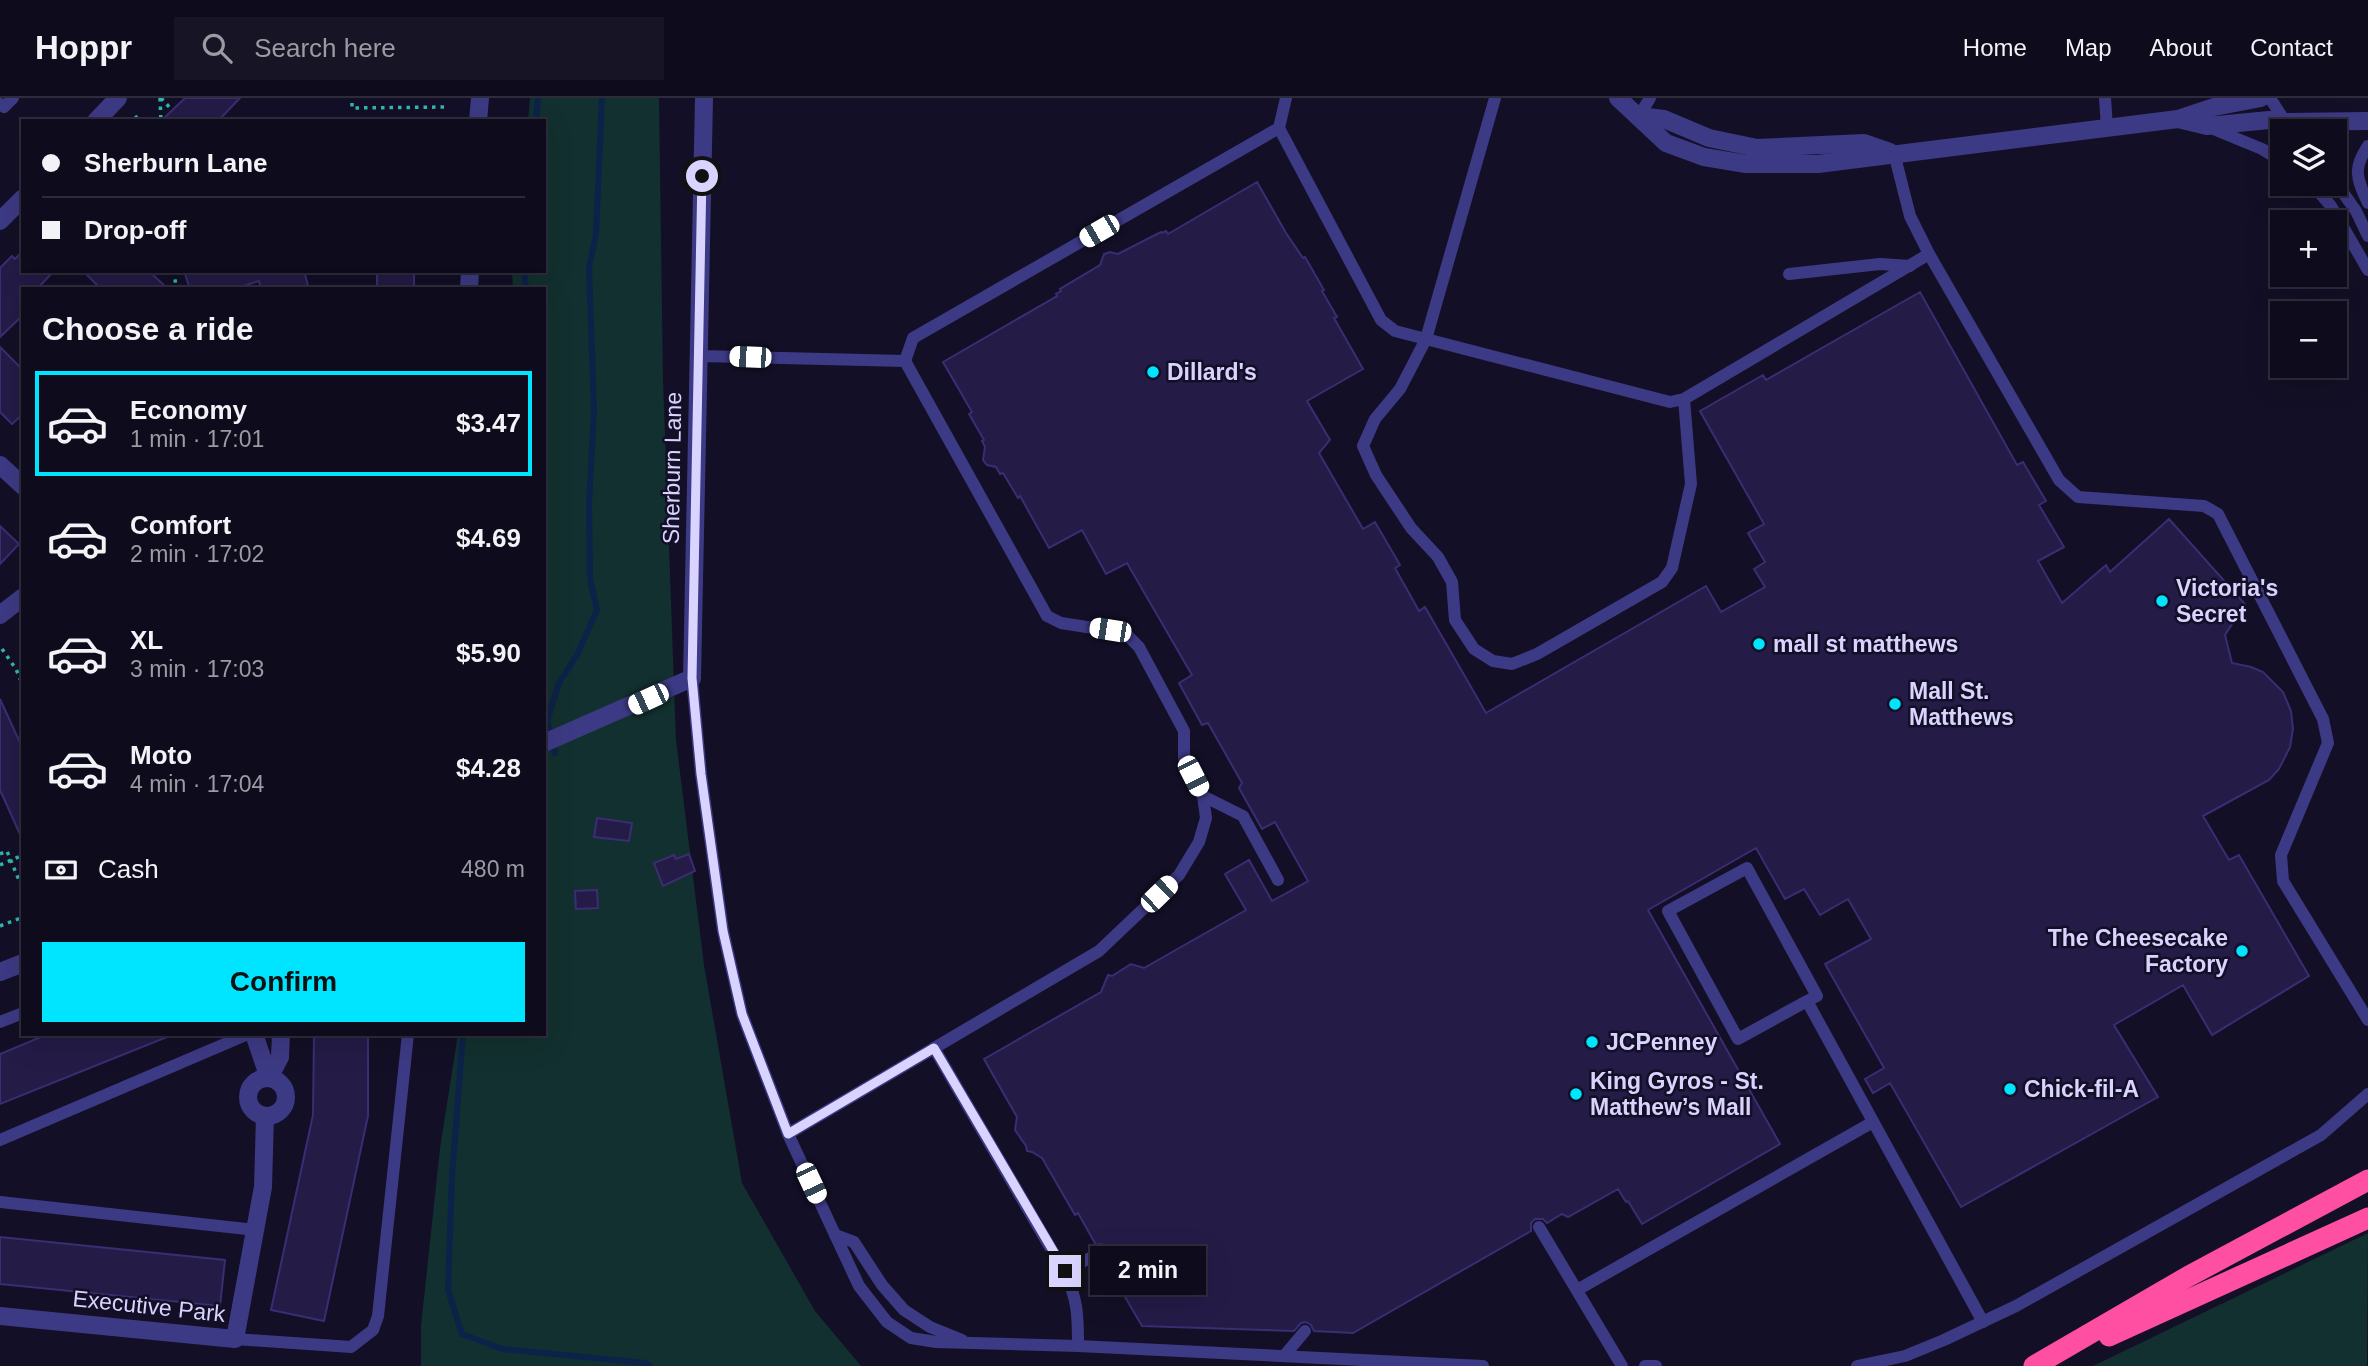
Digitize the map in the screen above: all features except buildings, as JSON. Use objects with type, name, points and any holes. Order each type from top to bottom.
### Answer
[{"type":"highway","points":[[2034,1366],[2189,1276],[2368,1180]]},
{"type":"highway","points":[[2046,1366],[2368,1218]]},
{"type":"street","points":[[98,119],[118,98]]},
{"type":"street","points":[[478,119],[480,98]]},
{"type":"street","name":"Sherburn Lane","points":[[692,678],[704,98]]},
{"type":"street","points":[[1618,98],[1639,116],[1664,119],[1709,138],[1757,148],[1864,143],[1894,153],[2178,119],[2214,107],[2261,98]]},
{"type":"street","points":[[2178,119],[2207,126],[2270,120]]},
{"type":"street","points":[[2347,123],[2368,121]]},
{"type":"street","points":[[0,221],[21,200]]},
{"type":"street","points":[[0,465],[21,484]]},
{"type":"street","points":[[0,615],[21,599]]},
{"type":"street","points":[[546,742],[692,678]]},
{"type":"street","points":[[0,972],[21,963]]},
{"type":"street","points":[[255,1036],[269,1078]]},
{"type":"street","points":[[269,1078],[280,1057],[281,1036]]},
{"type":"street","points":[[269,1078],[282,1084],[286,1099],[279,1112],[265,1116],[252,1109],[248,1095],[254,1082],[269,1078]]},
{"type":"street","name":"Executive Park","points":[[0,1317],[235,1339],[263,1186],[265,1116]]},
{"type":"lane","points":[[0,104],[4,107],[13,98]]},
{"type":"lane","points":[[1286,98],[1279,128],[1381,320],[1395,331],[1670,402],[1684,399],[1929,254]]},
{"type":"lane","points":[[1495,98],[1426,339],[1399,389],[1376,419],[1363,446],[1376,475],[1411,528],[1438,557],[1452,582],[1455,620],[1474,649],[1493,661],[1512,664],[1537,654],[1662,583],[1672,568],[1691,484],[1684,399]]},
{"type":"lane","points":[[1639,116],[1650,98]]},
{"type":"lane","points":[[2105,98],[2107,128]]},
{"type":"lane","points":[[2270,98],[2283,119]]},
{"type":"lane","points":[[2207,126],[2270,154]]},
{"type":"lane","points":[[788,1134],[1099,951],[1179,875],[1199,842],[1206,818],[1203,796],[1184,758],[1184,731],[1139,647],[1125,633],[1061,623],[1047,616],[905,361],[913,338],[1279,128]]},
{"type":"lane","points":[[2368,146],[2359,158],[2357,176],[2368,203]]},
{"type":"lane","points":[[1894,153],[1910,216],[1929,254],[2059,480],[2078,497],[2204,506],[2218,514],[2323,719],[2328,743],[2281,855],[2283,881],[2368,1020]]},
{"type":"lane","points":[[2322,196],[2331,206],[2368,270]]},
{"type":"lane","points":[[2345,196],[2368,236]]},
{"type":"lane","points":[[1789,274],[1880,264],[1910,266]]},
{"type":"lane","points":[[699,356],[905,361]]},
{"type":"lane","points":[[692,678],[701,774],[723,931],[742,1014],[788,1134],[859,1286],[887,1322],[911,1338],[936,1342],[1078,1346],[1483,1366]]},
{"type":"lane","points":[[1203,796],[1243,816],[1278,880]]},
{"type":"lane","points":[[1747,868],[1817,996],[1807,1001],[1738,1039],[1668,911],[1747,868]]},
{"type":"lane","points":[[1807,1001],[1983,1322]]},
{"type":"lane","points":[[0,1021],[21,1014]]},
{"type":"lane","points":[[0,1140],[243,1036]]},
{"type":"lane","points":[[235,1339],[351,1347],[361,1342],[373,1330],[379,1317],[408,1036]]},
{"type":"lane","points":[[934,1048],[1065,1271],[1078,1310],[1078,1346]]},
{"type":"lane","points":[[1857,1366],[1905,1356],[2016,1306],[2321,1135],[2368,1094]]},
{"type":"lane","points":[[1577,1290],[1873,1122]]},
{"type":"lane","points":[[0,1202],[256,1230]]},
{"type":"lane","points":[[1539,1227],[1622,1366]]},
{"type":"lane","points":[[835,1234],[854,1242],[881,1285],[904,1310],[930,1327],[968,1343]]},
{"type":"lane","points":[[1065,1271],[1100,1253]]},
{"type":"lane","points":[[1284,1356],[1305,1331]]},
{"type":"lane","points":[[1645,1366],[1656,1366]]},
{"type":"path","points":[[160,98],[172,110]]},
{"type":"path","points":[[160,98],[161,119]]},
{"type":"path","points":[[352,103],[352,108],[446,107]]},
{"type":"path","points":[[135,116],[138,119]]},
{"type":"path","points":[[2,649],[21,681]]},
{"type":"path","points":[[0,854],[7,851],[21,885]]},
{"type":"path","points":[[0,865],[21,856]]},
{"type":"path","points":[[0,926],[21,918]]},
{"type":"green space","points":[[530,98],[659,98],[663,381],[676,740],[704,965],[742,1183],[815,1311],[861,1366],[421,1366],[421,1326],[440,1148],[458,1036],[546,1036],[546,287],[513,287],[512,273],[546,273],[546,119],[528,119]]},
{"type":"green space","points":[[2368,1233],[2367,1366],[2093,1366]]},
{"type":"waterway","points":[[536,119],[538,98]]},
{"type":"waterway","points":[[555,753],[547,721],[559,683],[577,655],[597,610],[590,579],[589,503],[594,411],[589,267],[596,234],[602,98]]},
{"type":"waterway","points":[[524,273],[526,287]]},
{"type":"waterway","points":[[463,1036],[452,1176],[448,1290],[462,1334],[502,1349],[646,1363],[650,1366]]},
{"type":"place","name":"Dillard's","points":[[1153,372]]},
{"type":"place","name":"Victoria's Secret","points":[[2162,601]]},
{"type":"place","name":"mall st matthews","points":[[1759,644]]},
{"type":"place","name":"Mall St. Matthews","points":[[1895,704]]},
{"type":"place","name":"The Cheesecake Factory","points":[[2242,951]]},
{"type":"place","name":"JCPenney","points":[[1592,1042]]},
{"type":"place","name":"Chick-fil-A","points":[[2010,1089]]},
{"type":"place","name":"King Gyros - St. Matthew’s Mall","points":[[1576,1094]]},
{"type":"route","points":[[702,176],[692,678],[701,774],[723,931],[742,1014],[788,1134],[934,1048],[1065,1271]]}]
